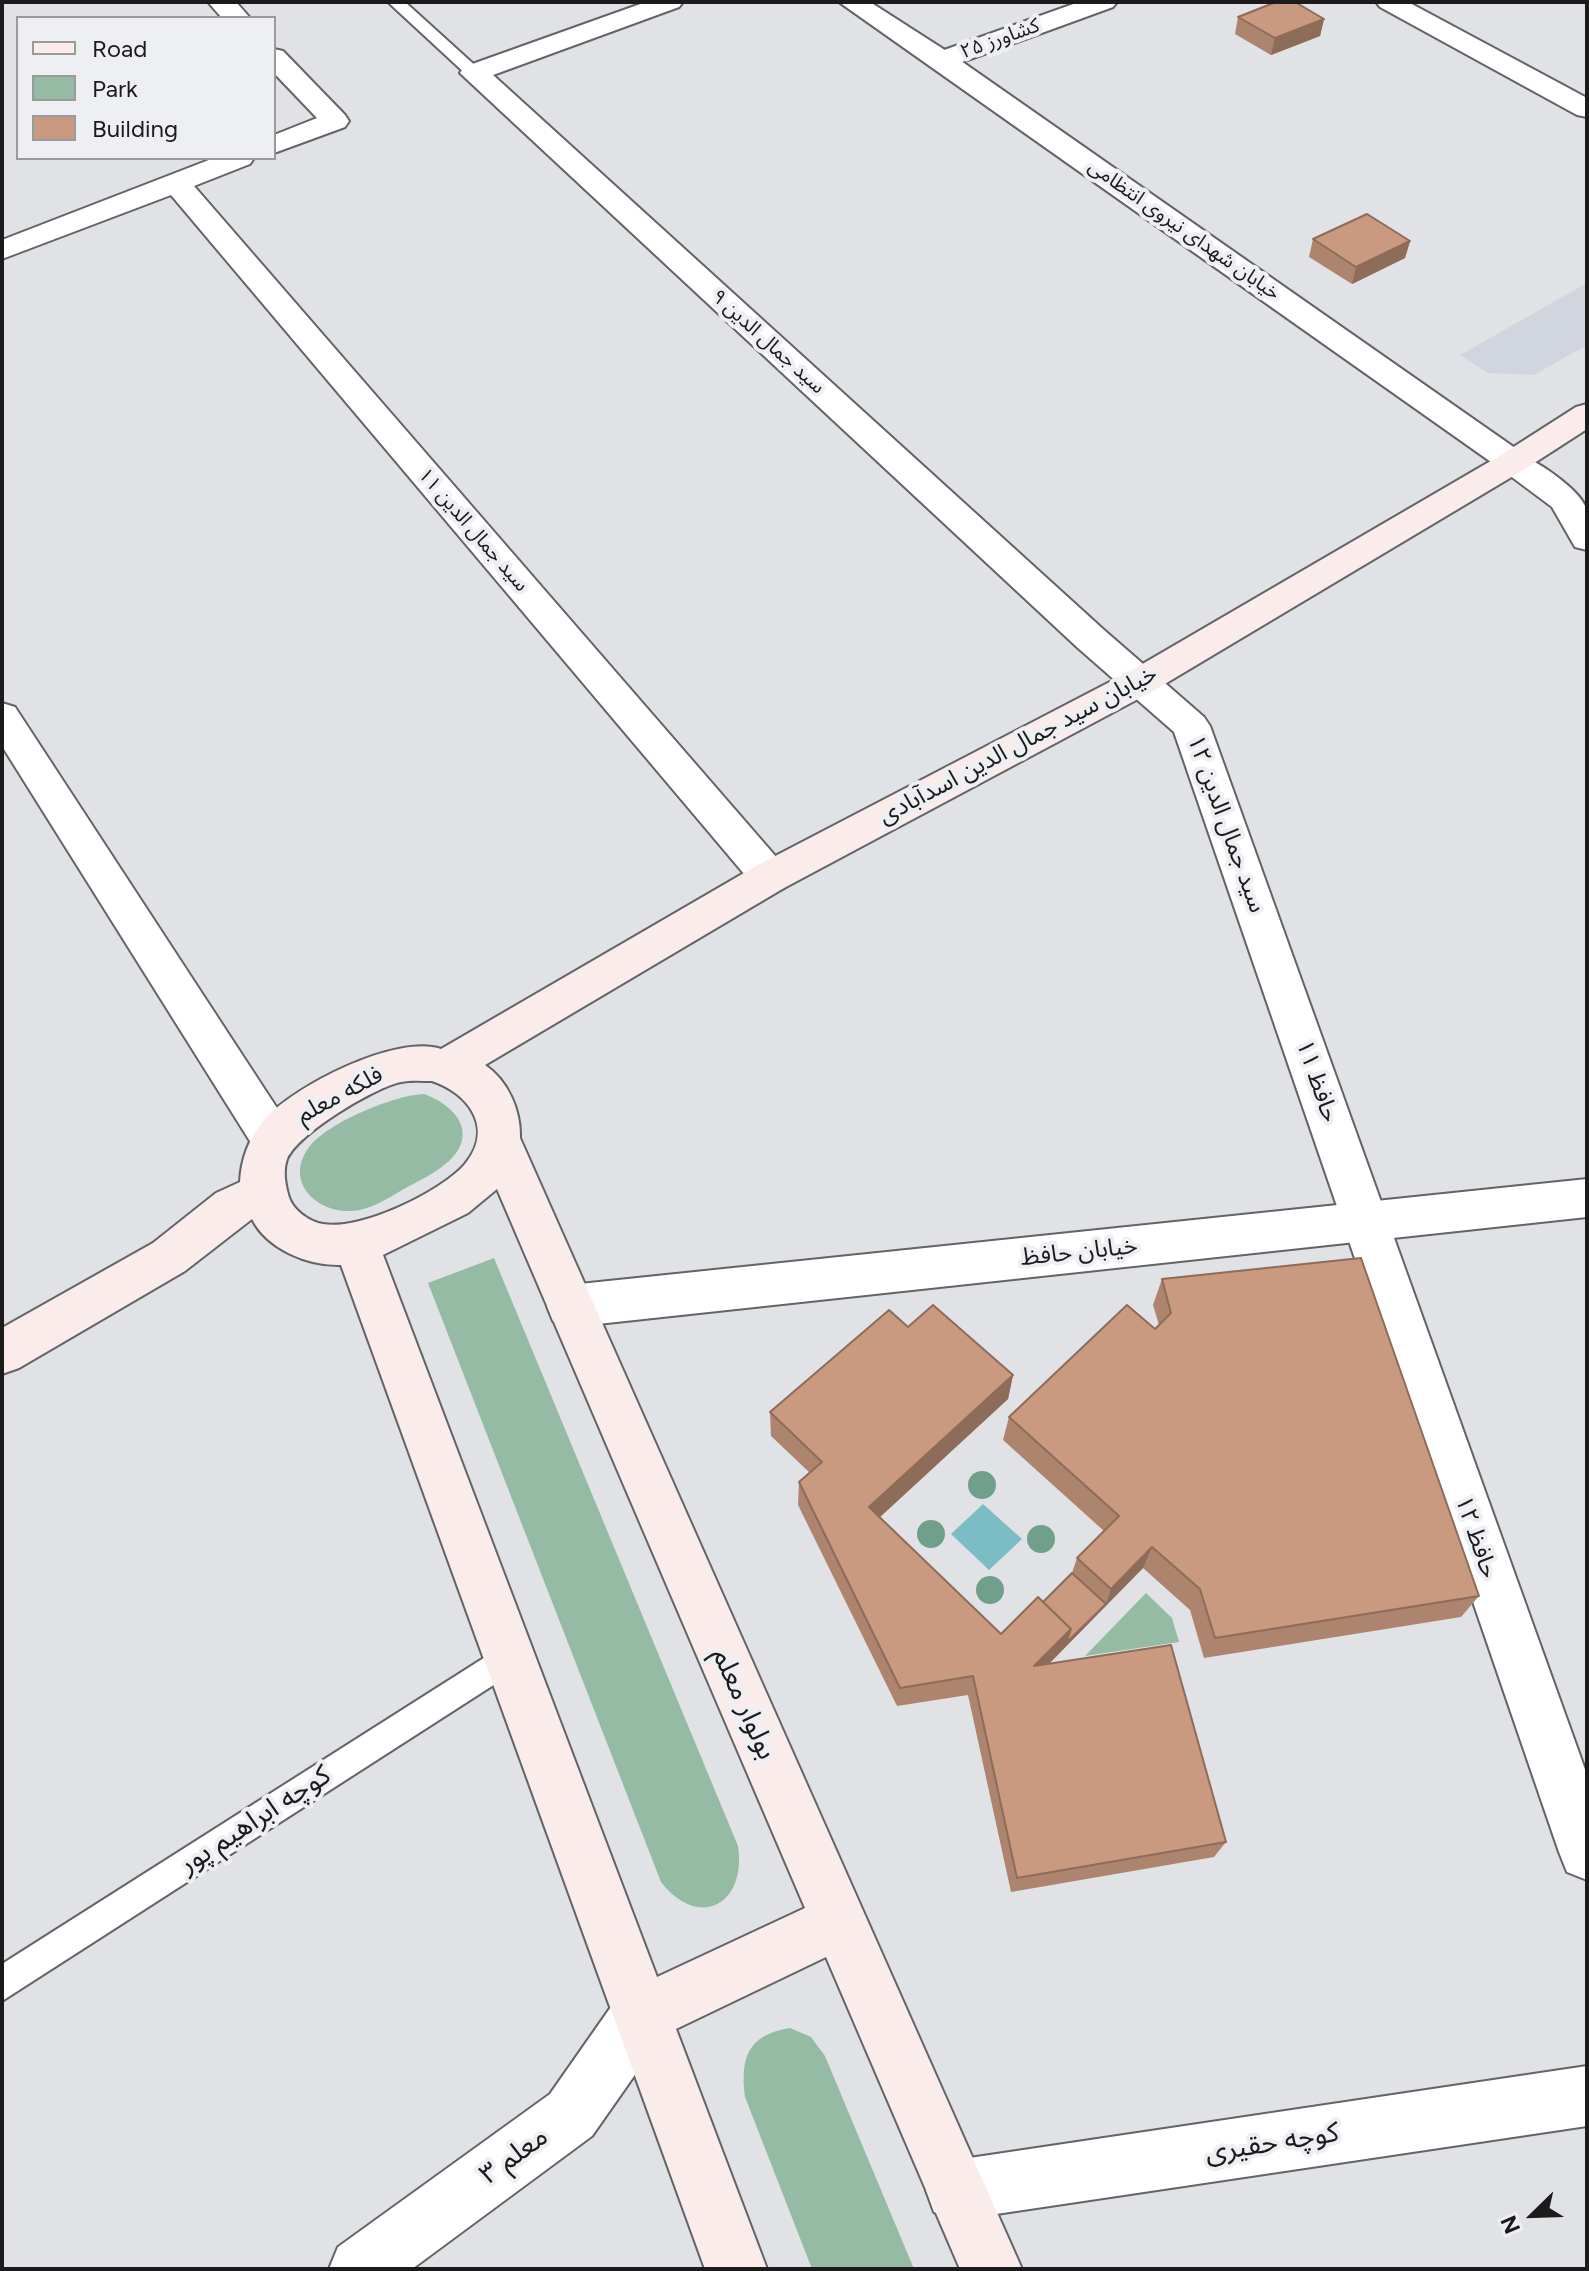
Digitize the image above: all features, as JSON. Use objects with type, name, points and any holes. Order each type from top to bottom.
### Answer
[{"type":"main road","name":"خیابان سید جمال الدین اسدآبادی","points":[[444,1068],[770,877],[1140,682],[1513,462],[1587,414]]},
{"type":"main road","name":"فلکه معلم","points":[[263,1192],[260,1184],[265,1154],[283,1127],[308,1108],[371,1075],[401,1065],[435,1064],[466,1075],[488,1094],[500,1120],[498,1139]]},
{"type":"main road","points":[[2,1353],[169,1257],[232,1207],[263,1192],[270,1212],[292,1233],[324,1244],[356,1244],[392,1232],[457,1196],[481,1177],[497,1149],[498,1139]]},
{"type":"main road","name":"بولوار معلم","points":[[498,1139],[991,2269]]},
{"type":"main road","points":[[356,1244],[736,2269]]},
{"type":"main road","points":[[641,2015],[839,1921]]},
{"type":"street","points":[[474,73],[670,2]]},
{"type":"street","name":"خیابان شهدای نیروی انتظامی","points":[[852,2],[942,60],[1513,462],[1565,500],[1587,539]]},
{"type":"street","name":"کشاورز ۲۵","points":[[942,60],[1104,2]]},
{"type":"street","points":[[1389,2],[1587,109]]},
{"type":"street","points":[[276,59],[335,121],[276,144]]},
{"type":"street","name":"سید جمال الدین ۹","points":[[474,73],[1140,682]]},
{"type":"street","points":[[2,250],[235,160]]},
{"type":"street","name":"سید جمال الدین ۱۱","points":[[176,183],[770,877]]},
{"type":"street","name":"سید جمال الدین ۱۲","points":[[1140,682],[1191,726],[1267,940]]},
{"type":"street","points":[[2,716],[274,1141]]},
{"type":"street","name":"حافظ ۱۱","points":[[1267,940],[1366,1222]]},
{"type":"street","name":"خیابان حافظ","points":[[570,1306],[1587,1198]]},
{"type":"street","name":"حافظ ۱۲","points":[[1366,1222],[1587,1852]]},
{"type":"street","name":"معلم ۳","points":[[360,2269],[571,2115],[641,2015]]},
{"type":"street","name":"کوچه حقیری","points":[[956,2190],[1587,2096]]},
{"type":"lane","name":"سید جمال الدین ۹","points":[[396,2],[474,73]]},
{"type":"lane","name":"کوچه ابراهیم پور","points":[[2,1984],[509,1657]]},
{"type":"shaded area","points":[[1587,283],[1587,345],[1534,375],[1488,373],[1460,355]]},
{"type":"green space","points":[[424,1094],[445,1105],[459,1121],[462,1130],[458,1151],[444,1166],[384,1200],[359,1210],[338,1210],[326,1206],[307,1192],[300,1171],[310,1146],[319,1137],[363,1111],[397,1099]]},
{"type":"green space","points":[[494,1258],[738,1846],[739,1866],[735,1883],[728,1896],[717,1904],[704,1907],[690,1905],[676,1897],[661,1882],[428,1283]]},
{"type":"green space","points":[[1146,1593],[1172,1618],[1179,1642],[1085,1656]]},
{"type":"green space","points":[[790,2028],[811,2037],[825,2056],[914,2269],[812,2269],[745,2097],[744,2070],[750,2050],[765,2036]]},
{"type":"water","points":[[983,1504],[1022,1539],[989,1570],[951,1534]]},
{"type":"building","points":[[1276,2],[1295,2],[1324,19],[1275,38],[1238,17]]},
{"type":"building","points":[[1367,214],[1410,241],[1356,267],[1313,239]]},
{"type":"building","points":[[1361,1258],[1479,1596],[1215,1638],[1200,1589],[1152,1547],[1111,1589],[1077,1558],[1119,1516],[1009,1417],[1127,1305],[1155,1329],[1171,1313],[1162,1279]]},
{"type":"building","points":[[933,1305],[1013,1375],[869,1507],[1001,1634],[1038,1597],[1071,1629],[1034,1666],[1171,1645],[1226,1842],[1017,1878],[973,1676],[900,1688],[799,1482],[822,1462],[770,1412],[889,1310],[908,1327]]},
{"type":"building","points":[[1072,1573],[1106,1604],[1066,1643],[1071,1629],[1043,1602]]}]
